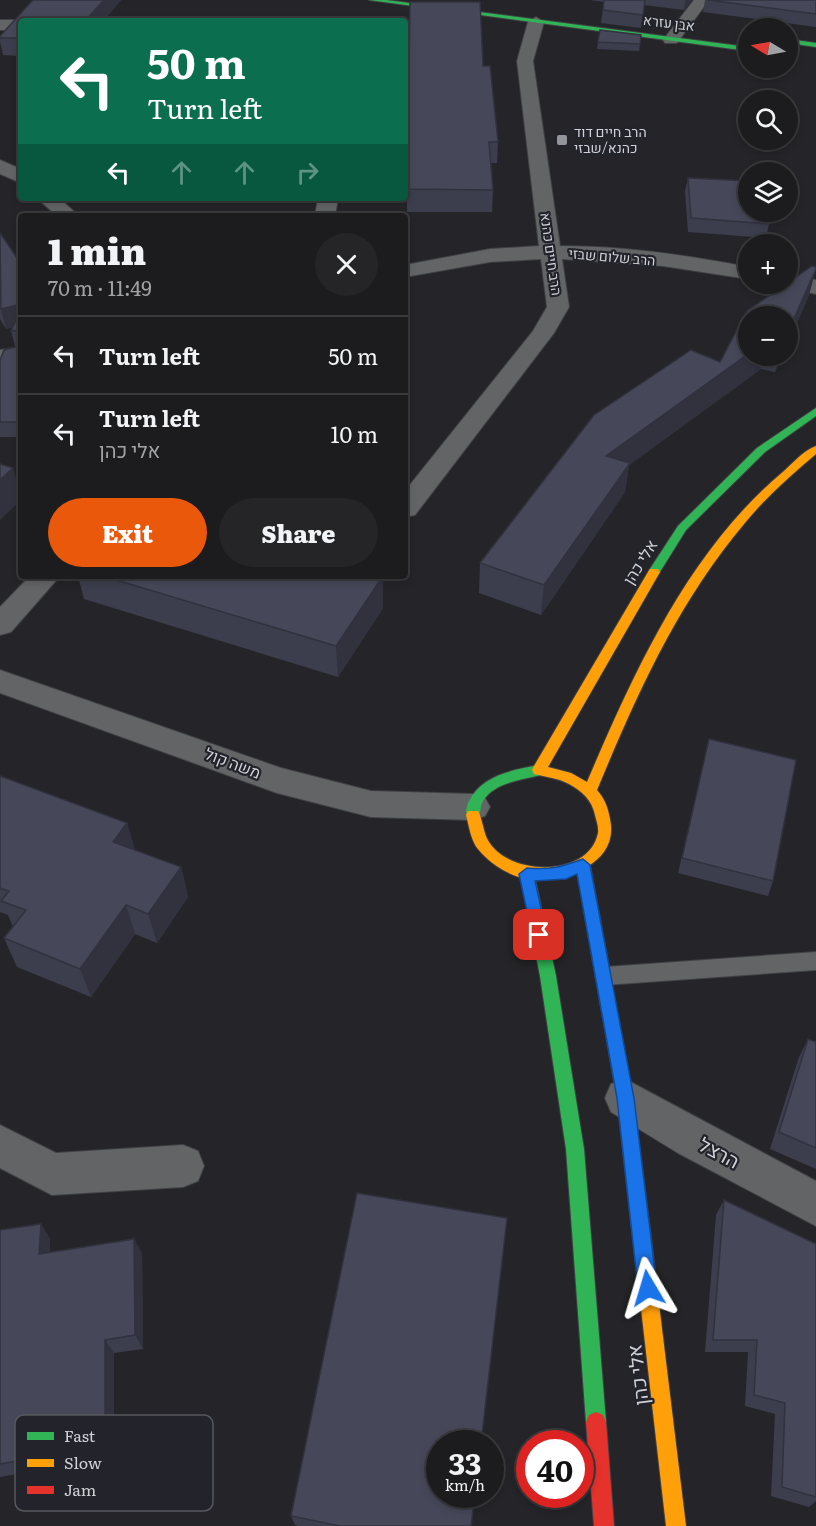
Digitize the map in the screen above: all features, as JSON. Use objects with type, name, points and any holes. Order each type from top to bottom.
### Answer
[{"type":"street","name":"אבן עזרא","points":[[372,0],[536,22],[738,36]]},
{"type":"street","name":"אבן עזרא","points":[[477,0],[675,33],[738,47]]},
{"type":"street","points":[[675,33],[702,0]]},
{"type":"street","name":"הרב חיים כהנא","points":[[408,505],[543,333],[558,307],[557,283],[549,252],[525,61],[536,22]]},
{"type":"street","points":[[0,25],[18,25]]},
{"type":"street","points":[[798,42],[816,45]]},
{"type":"street","points":[[798,55],[816,57]]},
{"type":"street","points":[[0,166],[18,175]]},
{"type":"street","points":[[51,201],[65,213]]},
{"type":"street","name":"הרב שלום שבזי","points":[[408,270],[444,260],[549,252],[605,254],[738,272]]},
{"type":"street","points":[[798,283],[816,287]]},
{"type":"street","points":[[0,357],[18,354]]},
{"type":"street","name":"אלי כהן","points":[[539,770],[637,599],[682,528],[761,450],[816,411]]},
{"type":"street","points":[[590,791],[628,699],[683,599],[724,537],[793,466],[816,449]]},
{"type":"street","points":[[0,625],[43,579]]},
{"type":"street","name":"משה קול","points":[[0,681],[288,782],[371,804],[473,807]]},
{"type":"street","points":[[539,770],[566,776],[590,791],[600,805],[606,821],[605,838],[597,853],[583,865],[566,873],[547,876],[509,869],[482,849],[475,836],[471,822],[473,807],[485,789],[504,775],[539,770]]},
{"type":"street","name":"אלי כהן","points":[[583,865],[605,976],[625,1098],[676,1526]]},
{"type":"street","points":[[527,874],[548,976],[575,1149],[604,1526]]},
{"type":"street","name":"הרצל","points":[[625,1098],[693,1139],[816,1204]]},
{"type":"street","points":[[0,1145],[52,1174],[183,1166]]},
{"type":"lane","points":[[605,976],[816,961]]},
{"type":"building","points":[[33,0],[104,0],[88,18],[18,18],[18,38],[0,38]]},
{"type":"building","points":[[604,0],[645,0],[643,15],[603,10]]},
{"type":"building","points":[[708,0],[816,0],[816,14]]},
{"type":"building","points":[[410,2],[480,2],[483,66],[490,66],[498,142],[489,142],[493,190],[408,189]]},
{"type":"building","points":[[600,30],[641,35],[640,44],[598,42]]},
{"type":"building","points":[[688,178],[738,180],[738,222],[691,218]]},
{"type":"building","points":[[743,222],[769,222],[769,224]]},
{"type":"building","points":[[0,233],[18,260],[18,305],[1,309]]},
{"type":"building","points":[[812,266],[816,267],[798,310],[798,306],[754,306],[772,294],[798,294],[798,276]]},
{"type":"building","points":[[15,322],[18,322],[18,330],[11,331]]},
{"type":"building","points":[[738,328],[738,361],[606,456],[630,463],[544,585],[480,563],[594,415],[691,350],[720,362]]},
{"type":"building","points":[[18,346],[18,422],[0,422],[0,360],[4,350]]},
{"type":"building","points":[[0,464],[13,468],[0,480]]},
{"type":"building","points":[[113,579],[381,579],[336,646]]},
{"type":"building","points":[[709,739],[796,760],[773,881],[682,858]]},
{"type":"building","points":[[0,776],[127,823],[113,842],[181,867],[148,914],[126,905],[80,969],[4,938],[26,910],[1,901],[9,891],[0,888]]},
{"type":"building","points":[[808,1039],[816,1042],[816,1148],[779,1132]]},
{"type":"building","points":[[357,1193],[507,1218],[483,1430],[426,1430],[426,1508],[473,1508],[471,1526],[340,1526],[291,1516]]},
{"type":"building","points":[[724,1200],[816,1244],[816,1497],[782,1487],[785,1403],[754,1395],[757,1340],[713,1340]]},
{"type":"building","points":[[41,1224],[39,1254],[134,1239],[135,1335],[105,1340],[105,1415],[15,1415],[15,1461],[0,1464],[0,1230]]},
{"type":"traffic: fast","points":[[372,0],[738,48]]},
{"type":"traffic: fast","points":[[798,42],[816,45]]},
{"type":"traffic: fast","points":[[654,572],[682,528],[761,450],[816,411]]},
{"type":"traffic: fast","points":[[473,815],[475,804],[487,788],[518,774],[539,770]]},
{"type":"traffic: fast","points":[[583,865],[625,1098],[641,1230]]},
{"type":"traffic: fast","points":[[527,874],[548,976],[575,1149],[596,1422]]},
{"type":"traffic: slow","points":[[590,791],[631,696],[680,604],[740,520],[776,483],[816,449]]},
{"type":"traffic: slow","points":[[539,770],[654,572]]},
{"type":"traffic: slow","points":[[473,815],[482,844],[502,863],[527,873],[554,873],[579,866],[597,852],[606,831],[600,805],[589,790],[574,780],[539,770]]},
{"type":"traffic: slow","points":[[641,1230],[676,1526]]},
{"type":"traffic: jam","points":[[596,1422],[604,1526]]},
{"type":"place","name":"הרב חיים דוד כהנא/שבזי","points":[[562,140]]},
{"type":"route","points":[[539,935],[527,874],[547,876],[566,873],[583,865],[605,976],[625,1098],[648,1288]]}]
